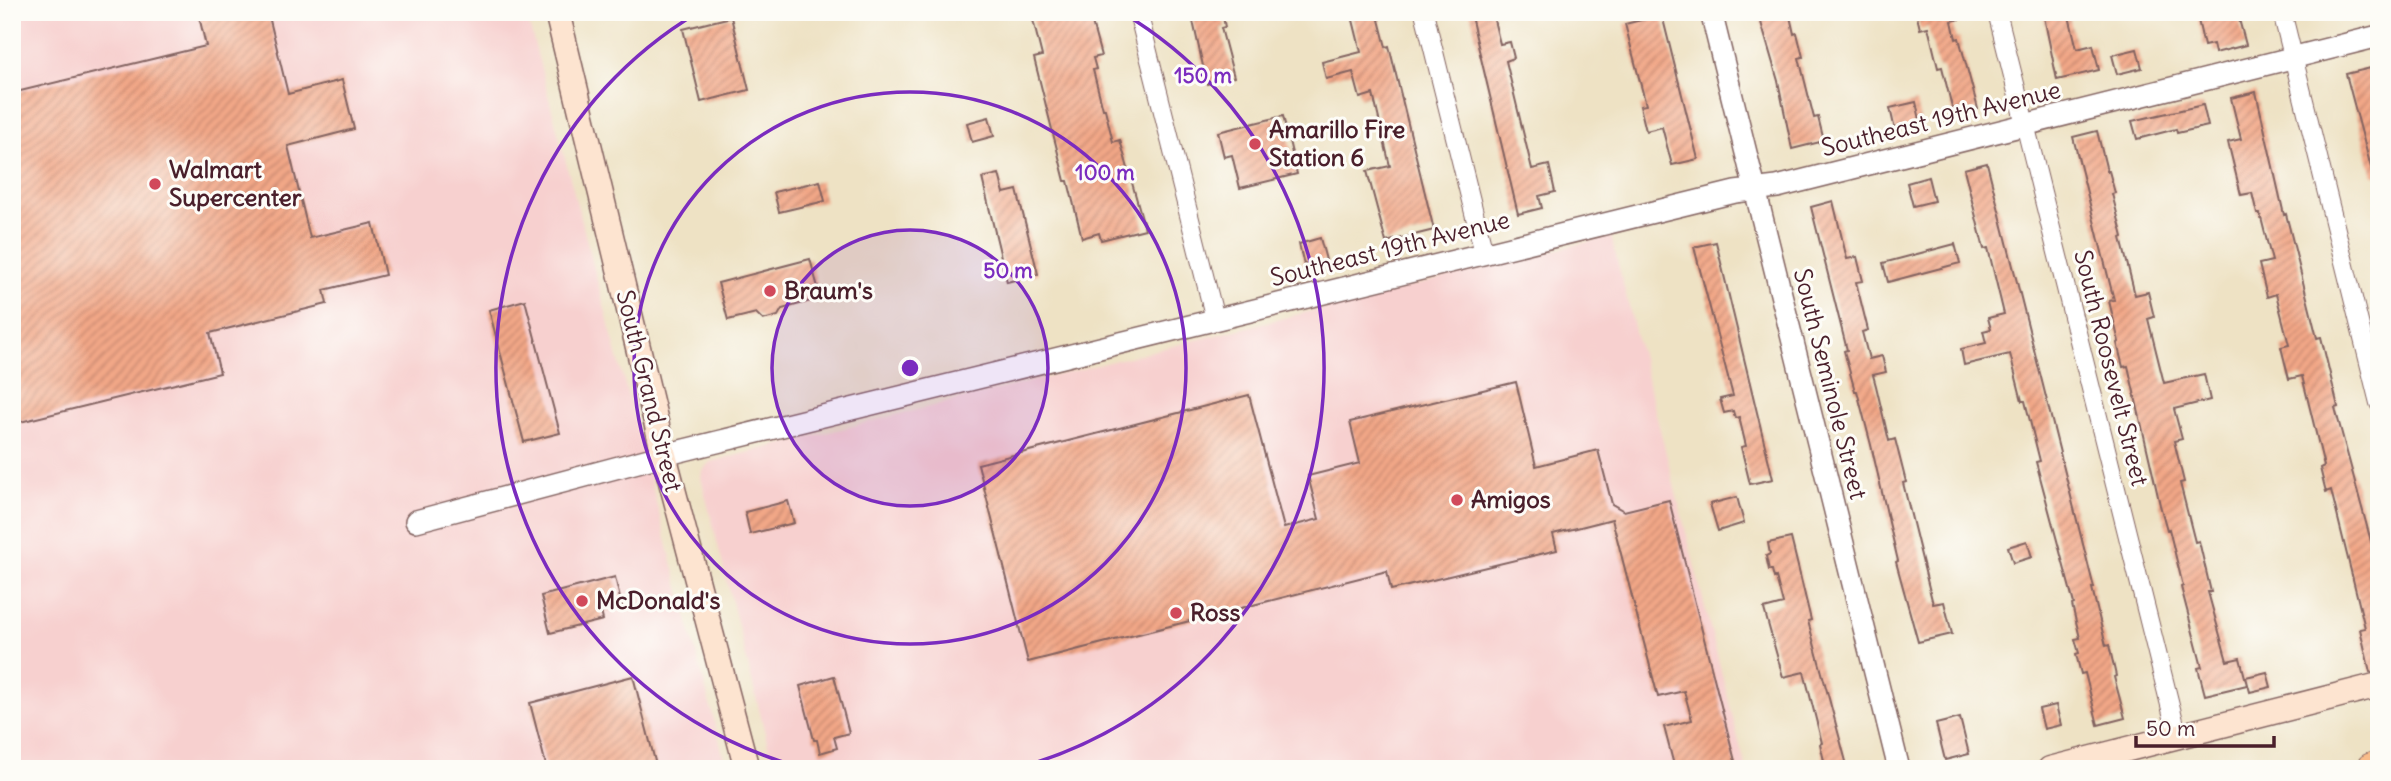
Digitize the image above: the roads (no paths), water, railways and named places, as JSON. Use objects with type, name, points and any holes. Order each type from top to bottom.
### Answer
[{"type":"highway","points":[[2372,769],[2379,767]]},
{"type":"main road","name":"South Grand Street","points":[[557,12],[664,455],[747,769]]},
{"type":"main road","points":[[2050,769],[2379,685]]},
{"type":"street","points":[[1138,12],[1215,319]]},
{"type":"street","points":[[1424,12],[1484,253]]},
{"type":"street","name":"South Seminole Street","points":[[1711,12],[1899,769]]},
{"type":"street","name":"South Roosevelt Street","points":[[1997,12],[2178,737]]},
{"type":"street","points":[[2282,12],[2379,403]]},
{"type":"street","name":"Southeast 19th Avenue","points":[[416,521],[664,455],[1735,192],[1777,187],[2379,36]]},
{"type":"place","name":"Amarillo Fire Station 6","points":[[1255,144]]},
{"type":"place","name":"Walmart Supercenter","points":[[155,184]]},
{"type":"place","name":"Braum's","points":[[770,291]]},
{"type":"place","name":"Amigos","points":[[1457,500]]},
{"type":"place","name":"McDonald's","points":[[582,601]]},
{"type":"place","name":"Ross","points":[[1176,613]]}]
